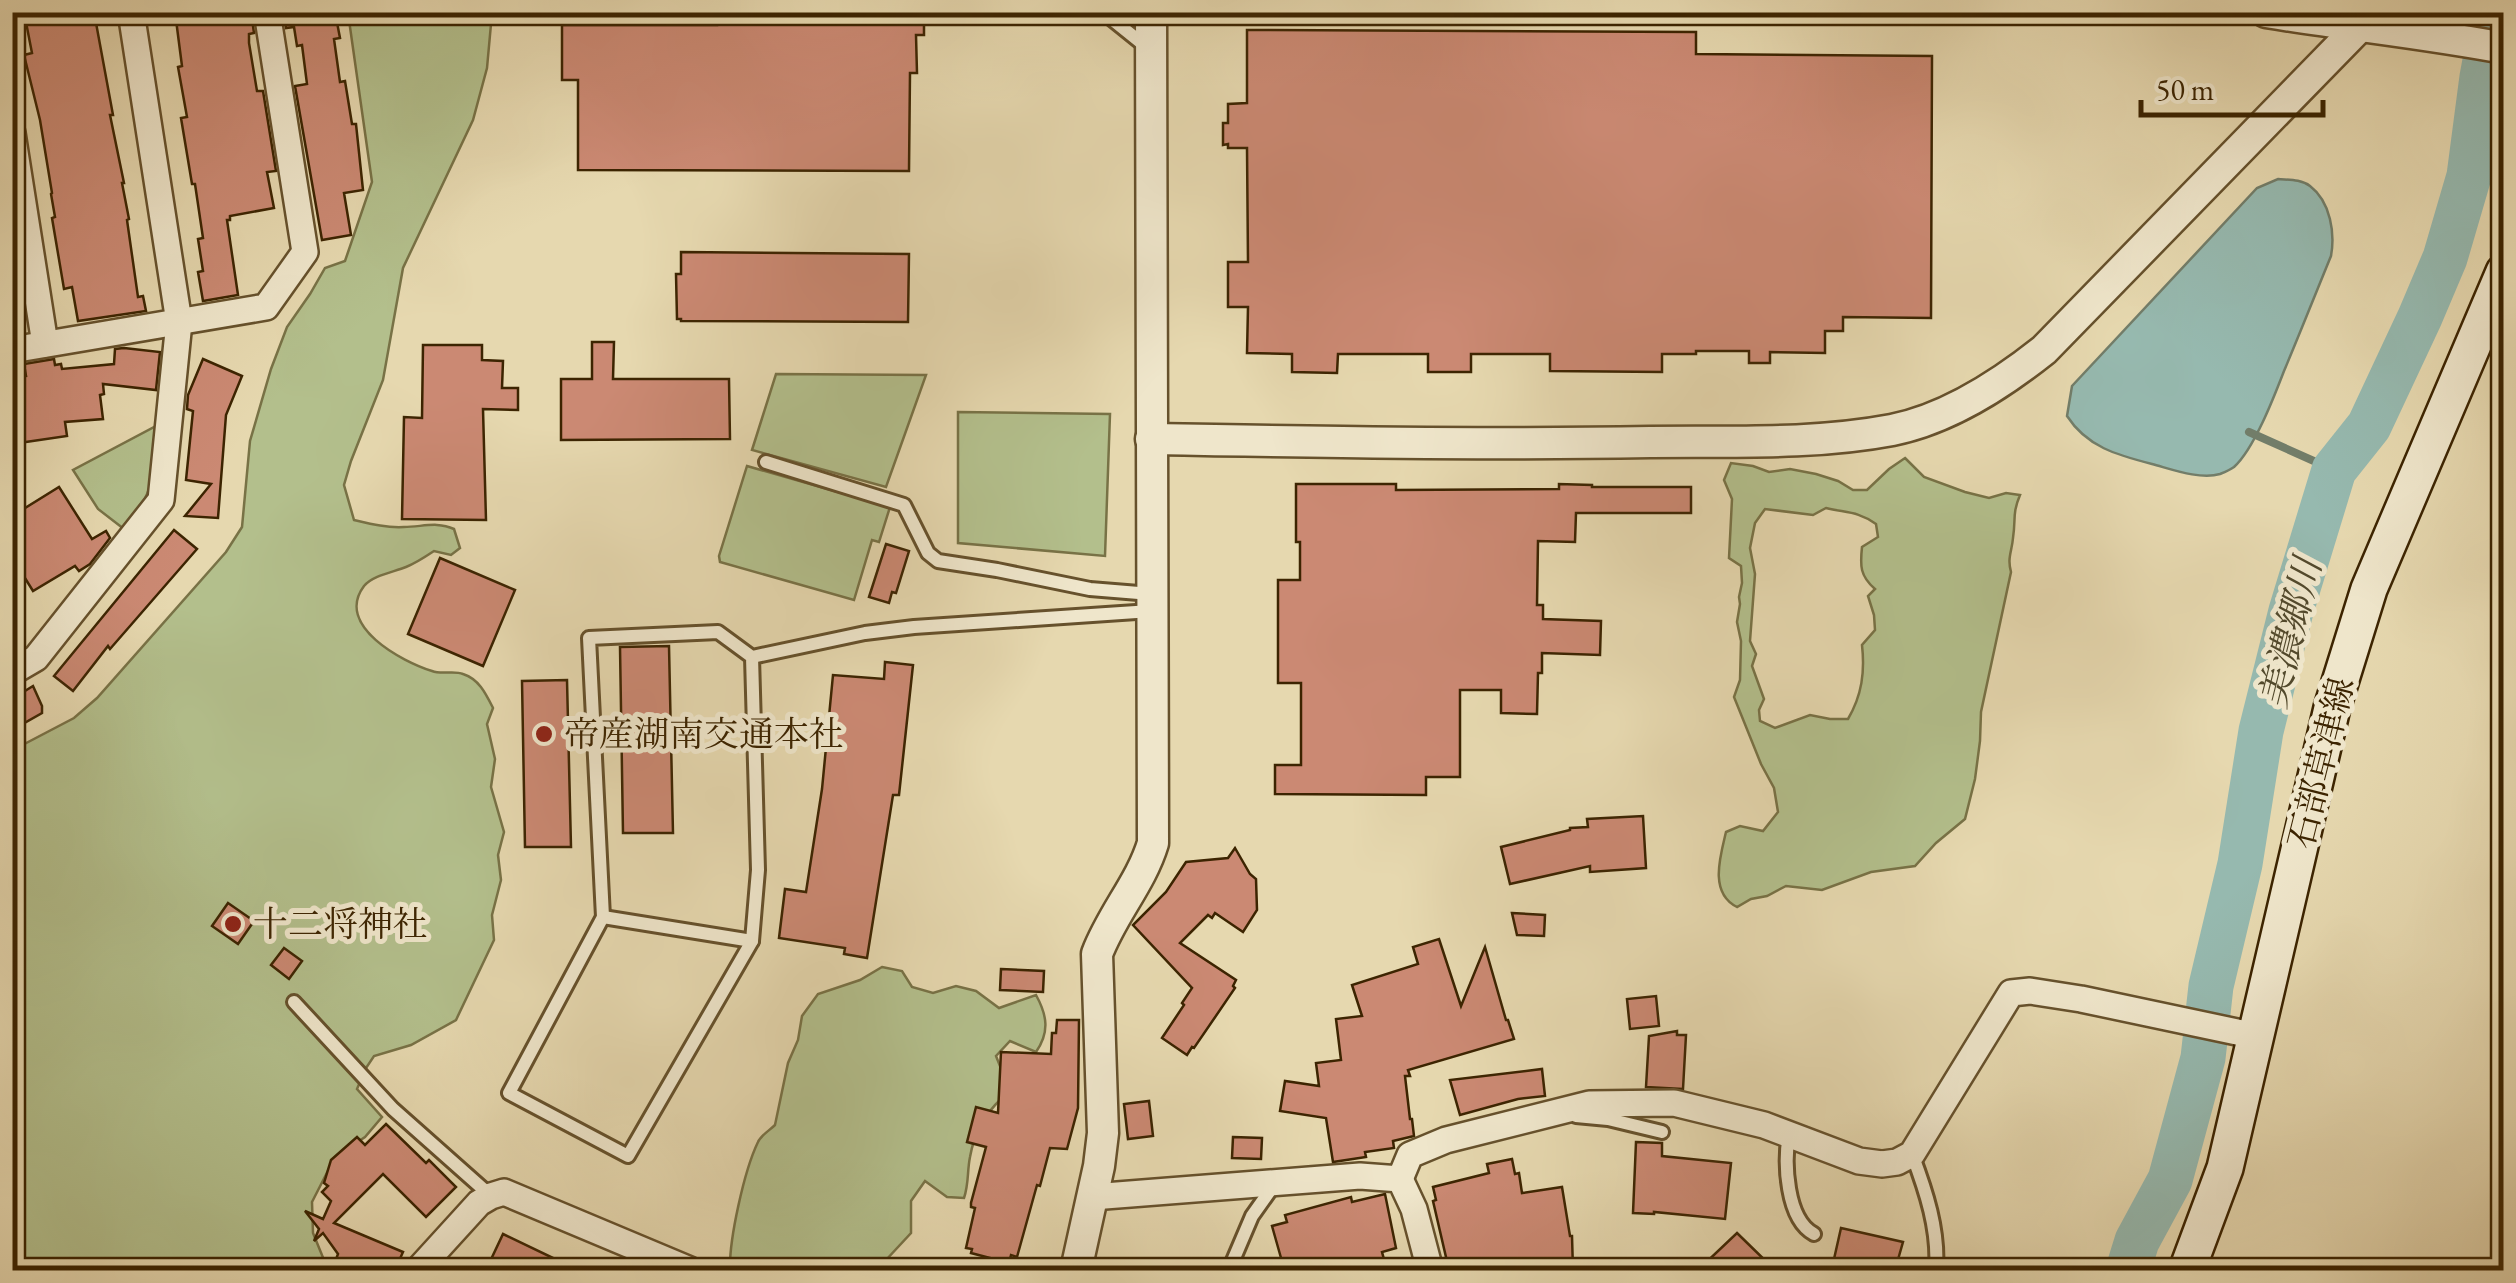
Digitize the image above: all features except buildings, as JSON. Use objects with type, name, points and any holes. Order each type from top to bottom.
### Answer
[{"type":"main road","name":"石部草津線","points":[[2187,1270],[2224,1168],[2246,1035],[2332,708],[2368,589],[2504,272]]},
{"type":"street","points":[[12,672],[36,658],[161,500],[180,322],[131,12]]},
{"type":"street","points":[[12,350],[266,307],[305,252],[267,12]]},
{"type":"street","points":[[1076,1270],[1103,1133],[1098,954],[1106,930],[1140,874],[1153,843],[1151,12]]},
{"type":"street","points":[[2266,12],[2504,48]]},
{"type":"street","points":[[1151,439],[1492,445],[1788,440],[1893,430],[1935,417],[1975,398],[2044,350],[2359,27]]},
{"type":"street","points":[[12,133],[18,212],[45,344]]},
{"type":"street","points":[[1430,1270],[1414,1210],[1400,1178],[1410,1154],[1446,1140],[1589,1104],[1674,1104],[1764,1125],[1860,1161],[1882,1164],[1912,1154],[2011,993],[2030,990],[2246,1035]]},
{"type":"street","points":[[1092,1197],[1360,1176],[1400,1178]]},
{"type":"street","points":[[418,1270],[480,1203],[504,1192],[690,1270]]},
{"type":"lane","points":[[1103,12],[1151,50]]},
{"type":"lane","points":[[766,462],[904,505],[928,553],[938,561],[1151,602]]},
{"type":"lane","points":[[752,658],[758,870],[752,940],[628,1156],[509,1093],[603,916],[589,638],[718,632],[752,658],[865,633],[1151,602]]},
{"type":"lane","points":[[603,916],[752,940]]},
{"type":"lane","points":[[294,1002],[393,1109],[490,1196]]},
{"type":"lane","points":[[1556,1112],[1608,1118],[1662,1132]]},
{"type":"lane","points":[[1788,1134],[1785,1154],[1791,1200],[1807,1231],[1814,1234]]},
{"type":"lane","points":[[1912,1154],[1936,1233],[1936,1270]]},
{"type":"lane","points":[[1229,1270],[1252,1216],[1276,1182]]},
{"type":"green space","points":[[348,13],[492,13],[487,68],[473,120],[403,268],[383,380],[344,485],[354,520],[391,527],[435,525],[454,529],[460,548],[451,555],[434,551],[373,579],[364,586],[357,601],[358,615],[376,640],[405,660],[440,673],[469,676],[485,692],[493,708],[487,724],[495,759],[491,787],[504,832],[498,855],[501,880],[492,915],[494,940],[456,1020],[411,1045],[374,1056],[366,1068],[357,1089],[382,1117],[365,1137],[335,1157],[312,1202],[313,1233],[324,1260],[317,1270],[13,1270],[13,750],[74,718],[97,698],[226,552],[242,527],[250,441],[271,369],[287,327],[325,268],[345,261],[372,182]]},
{"type":"green space","points":[[776,374],[926,375],[886,487],[752,450]]},
{"type":"green space","points":[[958,412],[1110,414],[1105,556],[958,543]]},
{"type":"green space","points":[[158,425],[148,492],[124,529],[98,509],[73,470]]},
{"type":"green space","points":[[1905,458],[1924,477],[1965,492],[1989,498],[2006,493],[2020,495],[2011,572],[1981,712],[1975,779],[1965,819],[1915,866],[1871,872],[1822,890],[1786,886],[1737,907],[1728,901],[1720,884],[1719,863],[1726,832],[1740,826],[1763,831],[1778,812],[1774,788],[1734,697],[1740,680],[1741,641],[1737,622],[1742,583],[1741,566],[1729,558],[1732,499],[1724,480],[1731,463],[1769,472],[1790,469],[1816,474],[1853,490],[1867,490]],"holes":[[[1826,508],[1858,515],[1876,524],[1878,537],[1862,547],[1861,560],[1866,580],[1875,589],[1868,596],[1875,630],[1862,645],[1863,674],[1848,719],[1810,715],[1775,728],[1760,721],[1764,699],[1752,666],[1756,654],[1750,641],[1755,574],[1750,548],[1755,523],[1765,509],[1813,515]]]},
{"type":"green space","points":[[747,466],[890,507],[879,542],[872,540],[854,600],[720,562]]},
{"type":"green space","points":[[882,967],[902,971],[912,987],[933,993],[956,986],[976,991],[999,1008],[1036,995],[1043,1010],[1045,1030],[1036,1052],[1010,1041],[996,1056],[1002,1071],[1001,1099],[974,1140],[964,1198],[947,1197],[925,1181],[911,1201],[911,1233],[886,1260],[885,1270],[730,1270],[735,1224],[748,1170],[759,1140],[775,1125],[802,1016],[818,994],[860,980]]},
{"type":"water","points":[[2278,179],[2306,184],[2323,201],[2332,228],[2331,256],[2269,408],[2241,459],[2220,474],[2195,475],[2127,457],[2093,442],[2067,416],[2072,386],[2257,188]]},
{"type":"waterway","name":"美濃郷川","points":[[2128,1270],[2137,1241],[2170,1180],[2203,1058],[2211,986],[2240,864],[2261,731],[2291,611],[2334,470],[2369,426],[2445,258],[2469,176],[2494,12]]},
{"type":"waterway","points":[[2249,432],[2334,470]]},
{"type":"place","name":"帝産湖南交通本社","points":[[544,734]]},
{"type":"place","name":"十二将神社","points":[[233,924]]}]
